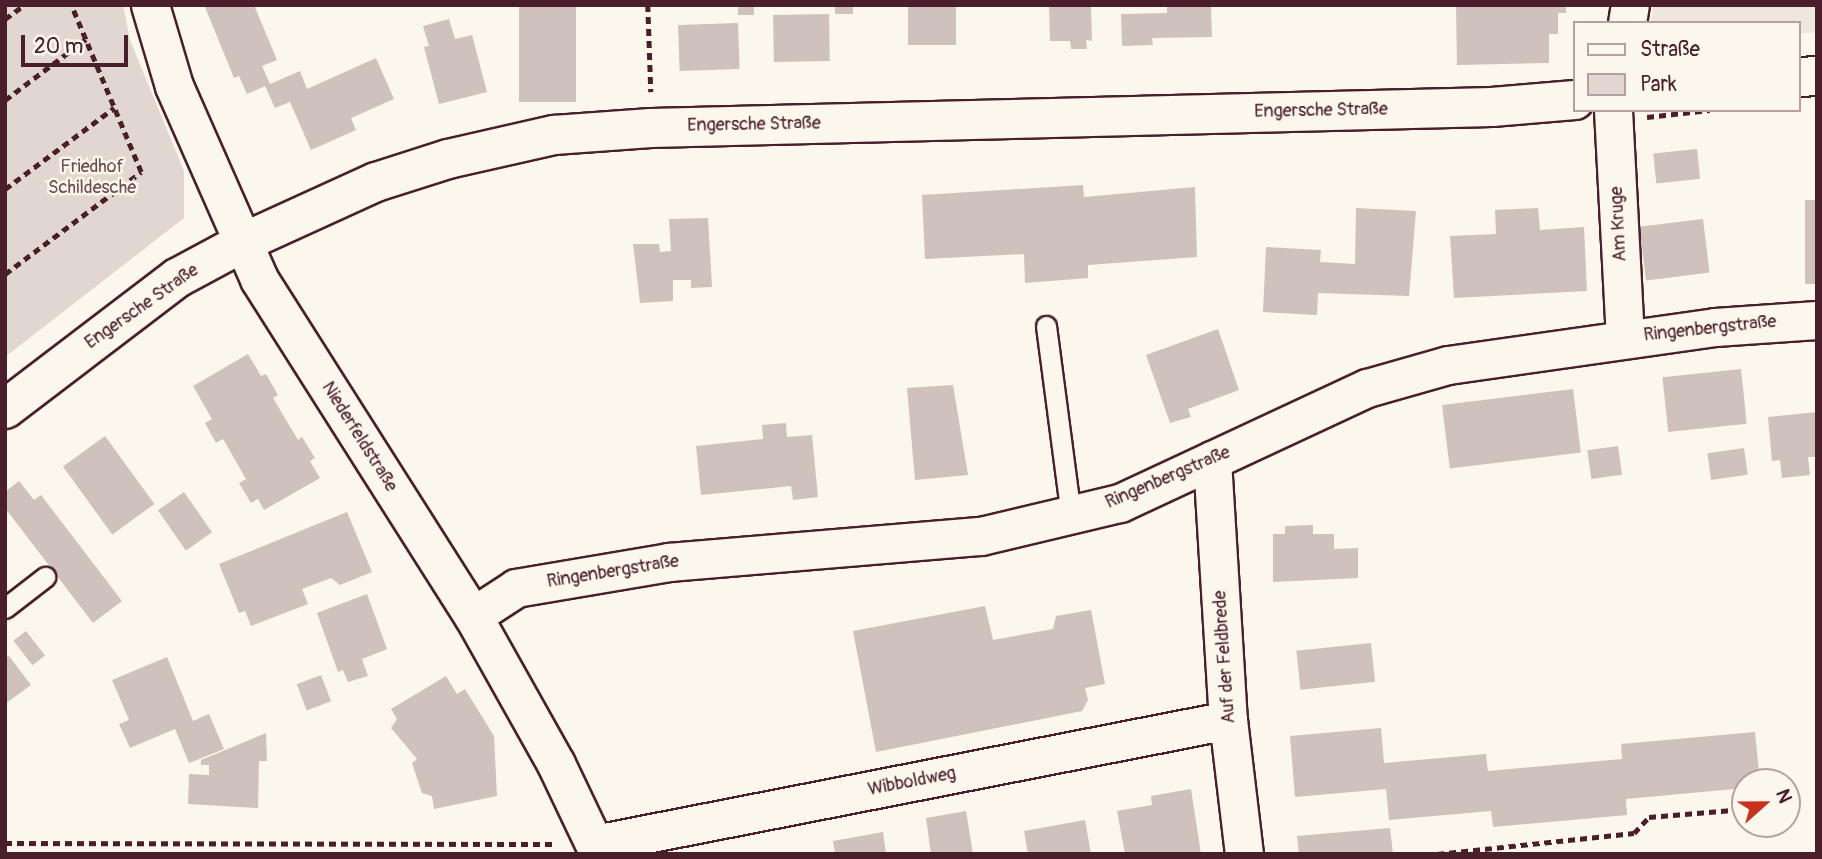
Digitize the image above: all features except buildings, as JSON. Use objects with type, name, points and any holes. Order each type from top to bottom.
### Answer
[{"type":"main road","name":"Engersche Straße","points":[[5,409],[177,278],[242,243],[376,182],[448,159],[554,135],[651,128],[1492,107],[1574,100]]},
{"type":"street","name":"Niederfeldstraße","points":[[150,5],[174,86],[259,279],[472,616],[556,764],[597,849]]},
{"type":"street","name":"Am Kruge","points":[[1613,116],[1625,338]]},
{"type":"street","name":"Ringenbergstraße","points":[[472,616],[516,588],[669,562],[981,536],[1120,503],[1367,388],[1448,365],[1625,338],[1817,320]]},
{"type":"street","name":"Auf der Feldbrede","points":[[1212,460],[1228,720],[1244,854]]},
{"type":"street","name":"Wibboldweg","points":[[597,849],[1228,720]]},
{"type":"lane","points":[[1046,326],[1071,515]]},
{"type":"lane","points":[[5,608],[45,576]]},
{"type":"path","points":[[5,19],[24,5]]},
{"type":"path","points":[[5,274],[141,172],[71,5]]},
{"type":"path","points":[[648,5],[651,128]]},
{"type":"path","points":[[5,100],[86,39]]},
{"type":"path","points":[[5,188],[114,108]]},
{"type":"path","points":[[1613,116],[1678,112]]},
{"type":"path","points":[[1437,854],[1634,833],[1649,817],[1731,810]]},
{"type":"path","points":[[5,843],[597,849]]},
{"type":"shaded area","points":[[1653,5],[1817,5],[1817,32],[1801,34],[1801,21],[1651,21]]},
{"type":"green space","name":"Friedhof Schildesche","points":[[5,5],[123,5],[130,40],[184,171],[184,218],[5,357]]}]
